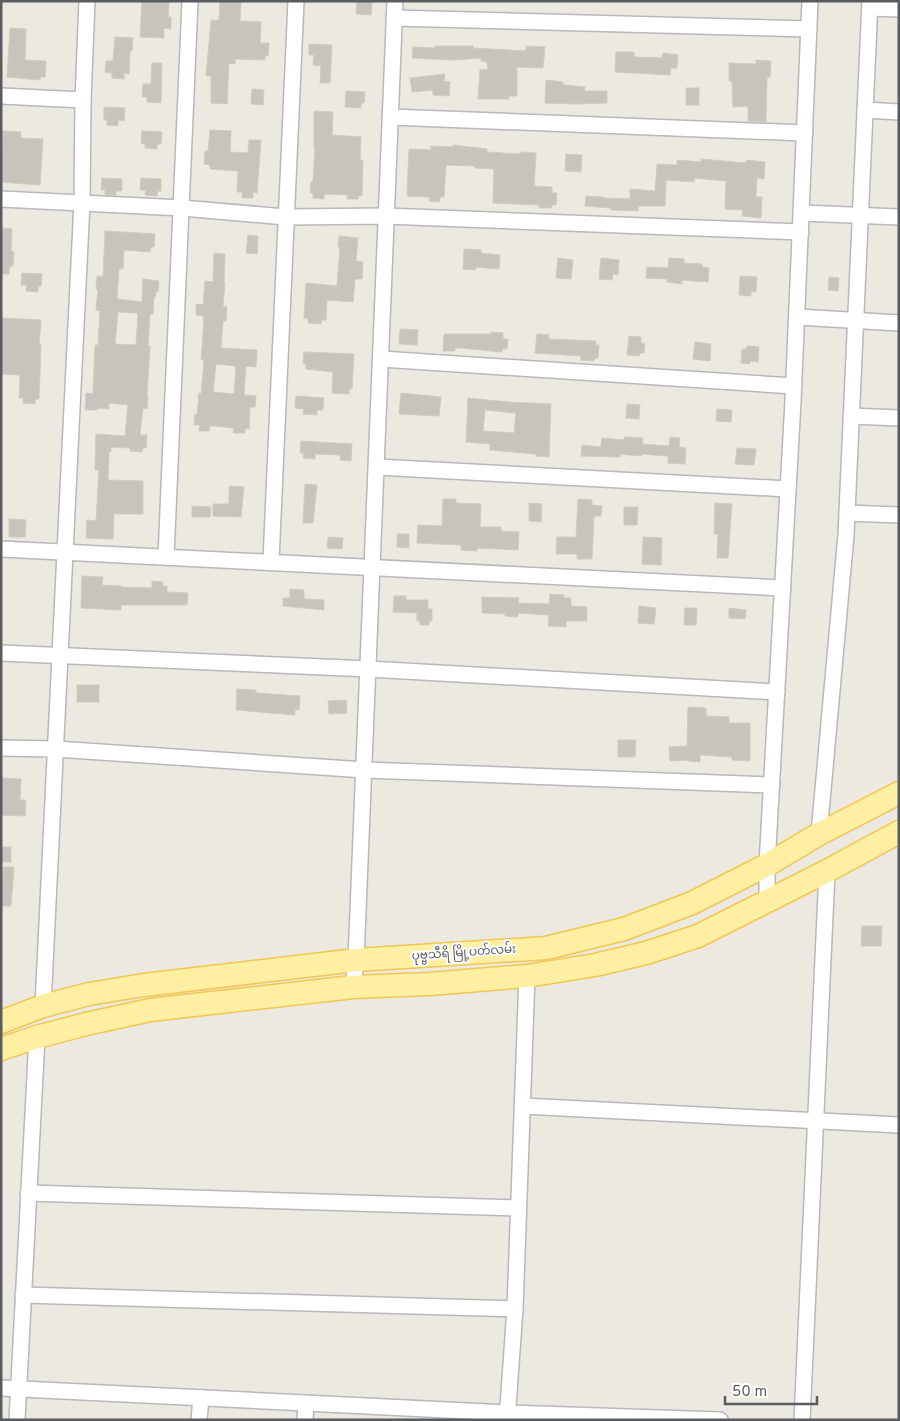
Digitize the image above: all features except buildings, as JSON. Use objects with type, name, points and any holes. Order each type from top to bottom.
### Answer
[{"type":"main road","name":"ပုဗ္ဗသီရိ မြို့ပတ်လမ်း","points":[[1,1022],[43,1006],[89,994],[144,985],[356,960],[555,946],[624,929],[692,904],[767,865],[819,834],[899,793]]},
{"type":"main road","points":[[1,1049],[37,1037],[150,1010],[354,987],[430,984],[527,976],[595,965],[646,953],[698,936],[827,871],[899,832]]},
{"type":"street","points":[[43,1006],[82,202],[82,100],[87,1]]},
{"type":"street","points":[[166,557],[190,1]]},
{"type":"street","points":[[271,562],[296,1]]},
{"type":"street","points":[[354,987],[365,770],[395,1]]},
{"type":"street","points":[[768,900],[767,865],[794,386],[810,1]]},
{"type":"street","points":[[819,834],[847,512],[870,4],[899,9]]},
{"type":"street","points":[[394,18],[809,30]]},
{"type":"street","points":[[1,96],[82,100]]},
{"type":"street","points":[[865,110],[899,112]]},
{"type":"street","points":[[390,117],[805,133]]},
{"type":"street","points":[[1,199],[182,208],[286,217],[386,216],[801,232]]},
{"type":"street","points":[[802,213],[899,217]]},
{"type":"street","points":[[797,318],[899,323]]},
{"type":"street","points":[[381,359],[794,386]]},
{"type":"street","points":[[851,416],[899,418]]},
{"type":"street","points":[[377,467],[788,489]]},
{"type":"street","points":[[847,512],[899,515]]},
{"type":"street","points":[[1,549],[783,588]]},
{"type":"street","points":[[1,653],[369,668],[777,692]]},
{"type":"street","points":[[1,748],[56,749],[365,770],[772,786]]},
{"type":"street","points":[[802,1420],[814,1121],[827,871]]},
{"type":"street","points":[[508,1416],[515,1309],[527,976]]},
{"type":"street","points":[[17,1420],[37,1037]]},
{"type":"street","points":[[523,1106],[899,1125]]},
{"type":"street","points":[[28,1193],[518,1208]]},
{"type":"street","points":[[23,1295],[515,1309]]},
{"type":"street","points":[[1,1388],[306,1403],[400,1414],[720,1420]]},
{"type":"street","points":[[199,1420],[201,1398]]},
{"type":"street","points":[[305,1420],[306,1403]]}]
